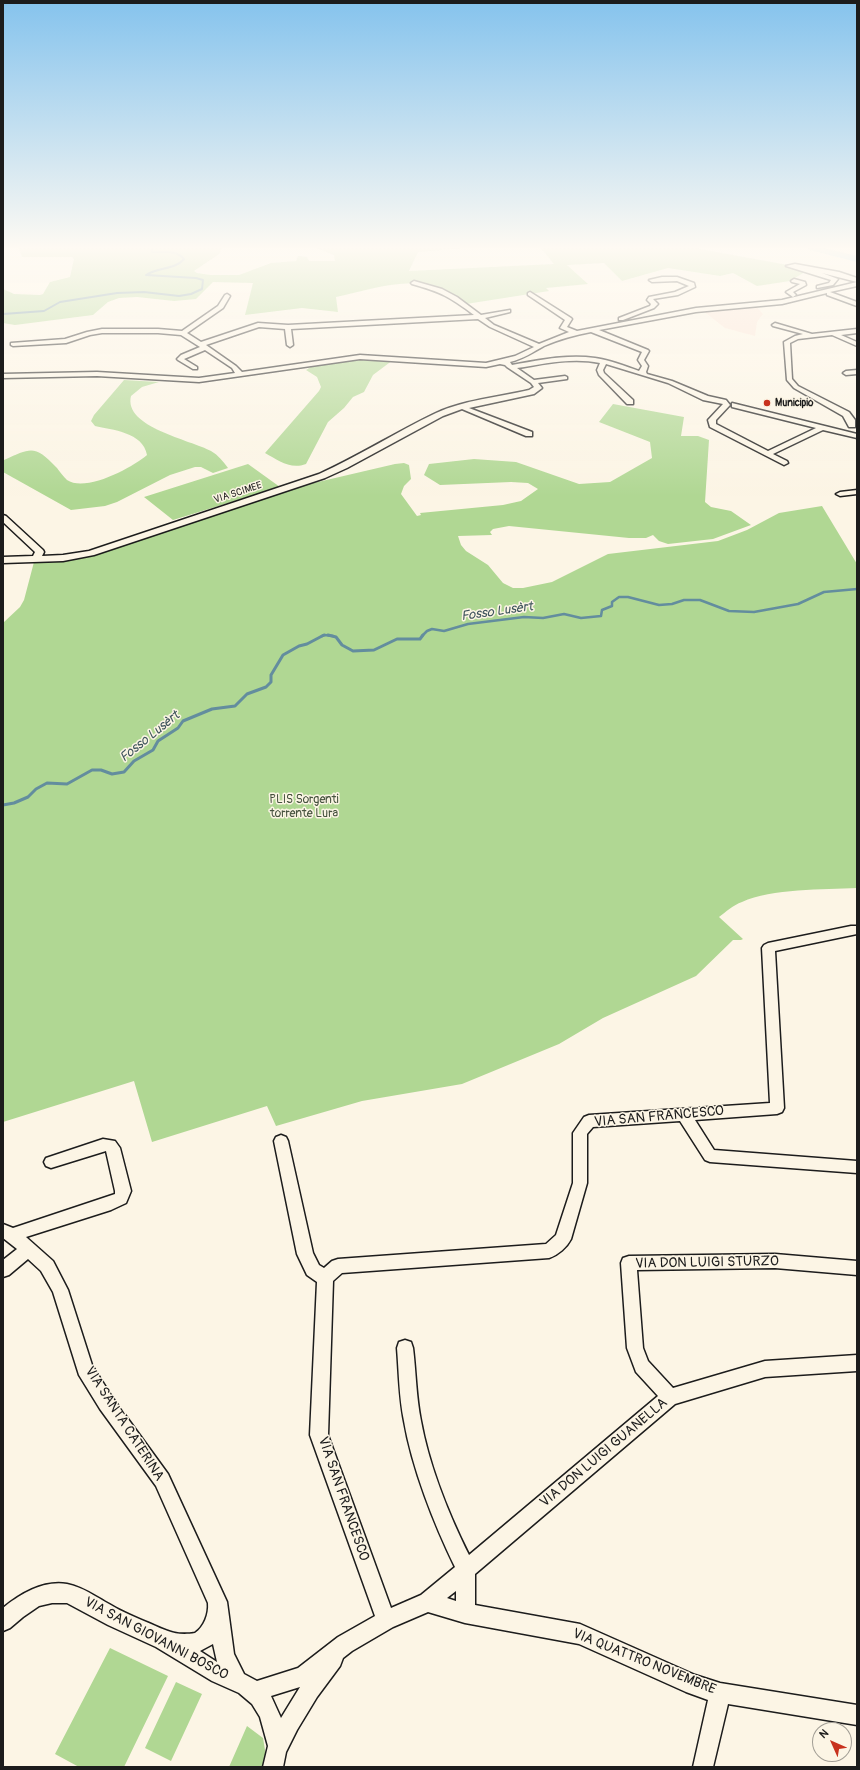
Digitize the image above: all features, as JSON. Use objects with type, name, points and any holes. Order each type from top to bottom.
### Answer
[{"type":"street","points":[[13,344],[66,341],[89,333],[102,332],[158,331],[183,333],[234,367],[240,374]]},
{"type":"street","points":[[183,333],[187,331]]},
{"type":"street","points":[[196,368],[180,359],[202,346],[241,331]]},
{"type":"street","points":[[286,331],[290,345]]},
{"type":"street","points":[[503,331],[538,346]]},
{"type":"street","points":[[571,331],[578,333]]},
{"type":"street","points":[[3,376],[97,374],[189,380],[360,357],[481,365],[517,358],[538,346],[569,334],[590,331],[604,334],[646,351],[641,360],[645,366],[643,374]]},
{"type":"street","points":[[796,331],[812,335]]},
{"type":"street","points":[[513,367],[573,359],[597,360],[643,374],[648,377],[670,382],[706,398],[724,403],[752,404],[814,420],[849,425],[851,420],[846,414],[796,387],[789,379],[787,342],[797,337],[857,331]]},
{"type":"street","points":[[833,333],[857,344]]},
{"type":"street","points":[[497,362],[508,363],[507,364],[513,367],[534,386]]},
{"type":"street","points":[[497,362],[509,366],[534,386]]},
{"type":"street","points":[[606,362],[603,363],[600,372],[630,402]]},
{"type":"street","points":[[846,373],[857,372]]},
{"type":"street","points":[[534,386],[565,378]]},
{"type":"street","name":"VIA SCIMEE","points":[[3,560],[63,558],[91,554],[308,481],[344,466],[440,414],[518,394],[532,389],[534,386]]},
{"type":"street","points":[[724,403],[712,420],[713,425],[784,463]]},
{"type":"street","points":[[736,404],[857,436]]},
{"type":"street","points":[[467,406],[465,408],[466,410],[528,434]]},
{"type":"street","points":[[768,454],[823,427]]},
{"type":"street","points":[[840,494],[857,492]]},
{"type":"street","points":[[3,518],[38,549],[40,552],[36,559]]},
{"type":"street","name":"VIA SAN FRANCESCO","points":[[386,1620],[319,1436],[325,1278],[338,1266],[549,1251],[563,1239],[580,1183],[580,1133],[589,1121],[778,1108],[768,948],[857,930]]},
{"type":"street","points":[[684,1115],[710,1156],[857,1168]]},
{"type":"street","points":[[281,1141],[305,1254],[313,1270],[325,1278]]},
{"type":"street","name":"VIA SANTA CATERINA","points":[[8,1233],[111,1203],[121,1198],[123,1191],[110,1145],[103,1145],[51,1162]]},
{"type":"street","name":"VIA SANTA CATERINA","points":[[8,1233],[29,1249],[47,1266],[60,1290],[85,1369],[106,1403],[162,1480],[217,1602],[224,1655],[246,1687]]},
{"type":"street","points":[[3,1270],[29,1249]]},
{"type":"street","name":"VIA DON LUIGI STURZO","points":[[670,1397],[642,1366],[635,1348],[629,1263],[775,1261],[857,1268]]},
{"type":"street","points":[[405,1348],[412,1420],[420,1453],[448,1533],[466,1570],[465,1613]]},
{"type":"street","name":"VIA DON LUIGI GUANELLA","points":[[428,1602],[670,1397],[765,1369],[857,1364]]},
{"type":"street","name":"VIA SAN GIOVANNI BOSCO","points":[[3,1621],[29,1600],[45,1594],[62,1593],[72,1595],[107,1614],[170,1643],[220,1674],[246,1687],[268,1711],[274,1728],[278,1747]]},
{"type":"street","name":"VIA SANTA CATERINA","points":[[170,1643],[196,1643],[210,1633],[216,1622],[217,1602]]},
{"type":"street","points":[[246,1687],[304,1676],[346,1644],[386,1620],[428,1602]]},
{"type":"street","name":"VIA QUATTRO NOVEMBRE","points":[[428,1602],[465,1613],[580,1634],[693,1685],[720,1693],[857,1714]]},
{"type":"street","points":[[274,1767],[278,1747],[310,1688],[346,1644]]},
{"type":"street","points":[[703,1767],[720,1693]]},
{"type":"shaded area","points":[[735,331],[756,331],[755,336]]},
{"type":"green space","points":[[360,357],[393,360],[373,375],[364,392],[353,397],[344,408],[328,422],[306,464],[300,466],[289,465],[265,453],[321,387],[317,377],[306,370],[314,365]]},
{"type":"green space","points":[[124,380],[159,382],[142,387],[131,396],[131,407],[137,416],[160,431],[211,451],[220,458],[228,468],[213,473],[201,467],[195,467],[170,475],[117,502],[105,506],[71,510],[3,472],[4,460],[33,450],[43,455],[50,461],[67,480],[75,483],[86,483],[97,481],[121,472],[147,455],[140,441],[126,433],[95,426],[91,421],[94,415]]},
{"type":"green space","name":"PLIS Sorgenti torrente Lura","points":[[613,404],[684,417],[681,436],[698,436],[709,440],[705,502],[711,507],[731,511],[751,525],[713,539],[668,544],[659,541],[653,535],[646,538],[629,538],[509,526],[493,529],[490,532],[492,535],[458,536],[461,545],[466,551],[488,565],[503,583],[513,588],[523,588],[552,582],[608,554],[718,541],[747,530],[779,513],[822,506],[857,564],[857,888],[783,892],[754,897],[739,903],[719,917],[743,939],[733,940],[696,976],[603,1018],[559,1044],[462,1084],[362,1101],[276,1126],[267,1106],[152,1142],[134,1081],[3,1122],[3,623],[20,607],[24,600],[34,562],[63,561],[87,557],[305,485],[395,464],[404,463],[409,465],[411,479],[404,486],[401,494],[417,516],[421,515],[420,513],[503,505],[521,501],[538,489],[528,483],[511,482],[440,485],[424,475],[429,464],[474,459],[516,462],[579,484],[610,482],[652,458],[650,442],[599,422]]},
{"type":"green space","points":[[248,464],[280,487],[173,520],[144,497]]},
{"type":"green space","points":[[110,1648],[168,1676],[124,1767],[79,1767],[55,1754]]},
{"type":"green space","points":[[176,1682],[202,1694],[171,1761],[145,1748]]},
{"type":"green space","points":[[247,1726],[263,1738],[266,1756],[265,1767],[229,1767]]},
{"type":"waterway","name":"Fosso Lusèrt","points":[[423,635],[432,629],[444,631],[468,624],[524,617],[543,618],[564,614],[581,618],[601,616],[602,610],[612,606],[612,602],[619,597],[628,597],[659,605],[672,604],[684,600],[700,600],[729,611],[754,612],[798,604],[824,592],[857,589]]},
{"type":"waterway","name":"Fosso Lusèrt","points":[[331,636],[336,637],[342,645],[353,651],[374,650],[397,639],[420,639],[423,635]]},
{"type":"waterway","name":"Fosso Lusèrt","points":[[3,805],[14,803],[28,797],[36,789],[47,783],[67,784],[92,770],[101,770],[112,774],[124,772],[134,761],[153,750],[158,741],[178,728],[183,721],[212,709],[235,706],[247,694],[266,687],[271,682],[271,675],[283,655],[322,636]]},
{"type":"waterway","name":"Fosso Lusèrt","points":[[322,636],[331,636]]},
{"type":"place","name":"Municipio","points":[[767,403]]}]
